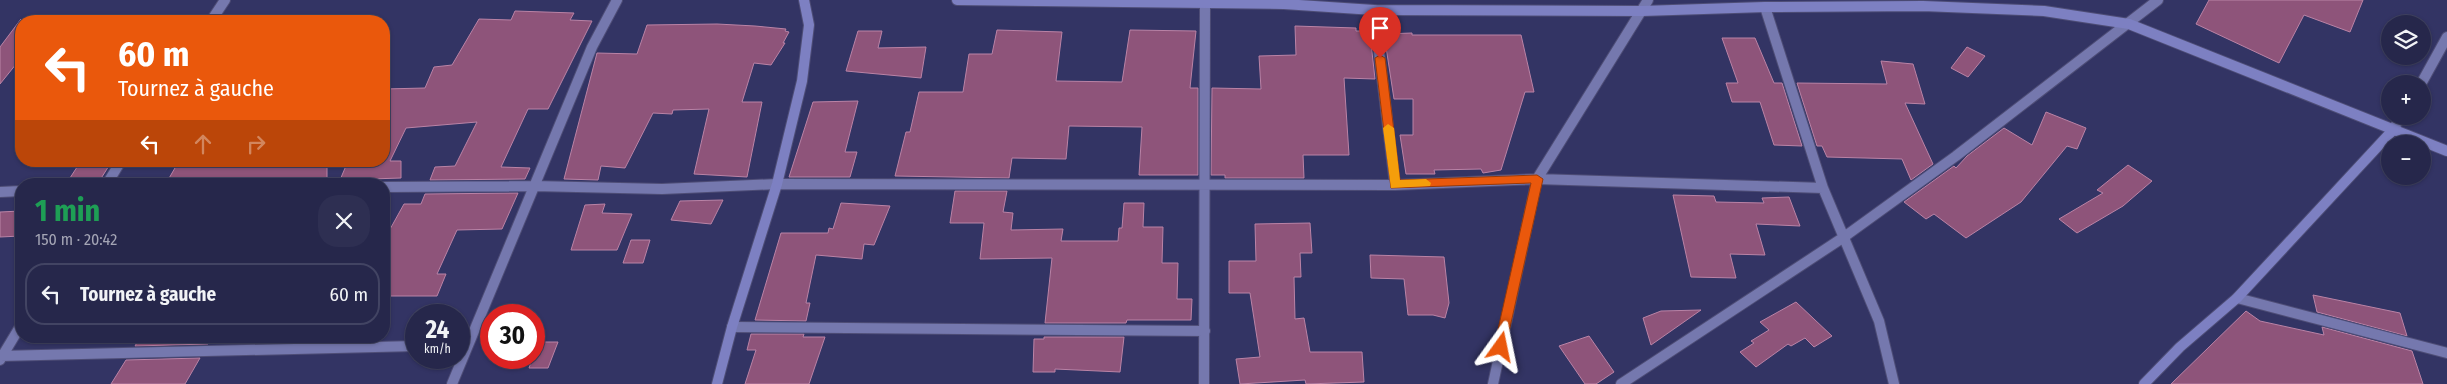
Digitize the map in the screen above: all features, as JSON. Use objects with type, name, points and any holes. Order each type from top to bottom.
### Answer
[{"type":"street","points":[[215,15],[225,0]]},
{"type":"street","points":[[470,330],[534,186],[592,47],[617,0]]},
{"type":"street","points":[[717,384],[732,326],[776,184],[802,81],[809,26],[804,0]]},
{"type":"street","points":[[956,0],[1105,1],[1205,5],[1284,2],[1374,10],[1642,11],[1922,3],[2044,11],[2129,24],[2447,151]]},
{"type":"street","points":[[1493,384],[1537,179],[1648,0]]},
{"type":"street","points":[[1621,384],[1844,237],[1956,156],[2158,0]]},
{"type":"street","points":[[1204,384],[1205,5]]},
{"type":"street","points":[[1765,6],[1823,188],[1879,321],[1894,384]]},
{"type":"street","points":[[1374,10],[1395,185]]},
{"type":"street","points":[[2426,75],[2447,37]]},
{"type":"street","points":[[2144,384],[2180,347],[2238,298],[2395,125]]},
{"type":"street","points":[[111,178],[117,167]]},
{"type":"street","points":[[390,187],[534,186],[662,189],[776,184],[1395,185],[1537,179],[1823,188]]},
{"type":"street","points":[[0,192],[15,192]]},
{"type":"street","points":[[2238,298],[2447,353]]},
{"type":"street","points":[[732,326],[1205,331]]},
{"type":"street","points":[[1,357],[15,335]]},
{"type":"street","points":[[1,357],[405,346]]},
{"type":"street","points":[[452,384],[456,369]]},
{"type":"building","points":[[2209,0],[2363,0],[2350,32],[2304,15],[2279,63],[2196,24]]},
{"type":"building","points":[[515,11],[574,13],[570,20],[592,21],[548,109],[528,109],[501,167],[530,168],[525,179],[430,180],[435,167],[455,166],[477,122],[406,128],[390,161],[390,89],[425,88],[434,67],[452,65],[479,19],[511,20]]},
{"type":"building","points":[[717,24],[786,29],[785,31],[789,32],[783,43],[785,43],[771,65],[754,63],[742,102],[762,102],[747,177],[694,174],[709,109],[673,110],[672,114],[653,113],[625,168],[601,166],[598,180],[564,179],[597,53],[637,54],[647,25]]},
{"type":"building","points":[[1295,26],[1356,28],[1356,31],[1370,34],[1375,79],[1344,78],[1349,155],[1303,155],[1304,178],[1225,178],[1225,175],[1211,175],[1212,88],[1261,89],[1259,56],[1296,55]]},
{"type":"building","points":[[15,27],[15,65],[0,84],[0,47]]},
{"type":"building","points":[[997,30],[1062,32],[1056,81],[1122,82],[1130,30],[1196,31],[1190,88],[1198,88],[1198,175],[1139,175],[1142,127],[1069,126],[1066,159],[1012,158],[1009,178],[895,176],[906,132],[910,132],[919,92],[963,92],[969,54],[992,54]]},
{"type":"building","points":[[858,31],[882,31],[878,48],[926,47],[921,78],[846,71]]},
{"type":"building","points":[[1412,33],[1412,35],[1521,35],[1534,92],[1525,92],[1501,170],[1483,173],[1481,169],[1434,170],[1435,174],[1406,174],[1400,135],[1413,135],[1413,99],[1394,99],[1384,34]]},
{"type":"building","points":[[1722,38],[1755,38],[1774,83],[1782,83],[1802,146],[1774,145],[1760,102],[1732,102],[1726,83],[1738,83]]},
{"type":"building","points":[[1967,47],[1985,56],[1968,77],[1951,68]]},
{"type":"building","points":[[1881,61],[1913,64],[1925,104],[1905,103],[1933,164],[1911,180],[1902,159],[1827,157],[1822,146],[1817,146],[1797,83],[1887,84]]},
{"type":"building","points":[[858,101],[845,152],[857,152],[850,177],[789,177],[813,102]]},
{"type":"building","points":[[2046,112],[2086,128],[2077,149],[2067,146],[2021,202],[1966,238],[1934,214],[1926,219],[1904,202],[1954,166],[1956,168],[1967,156],[2004,128],[2032,145]]},
{"type":"building","points":[[390,161],[401,161],[401,178],[341,178],[345,167],[390,167]]},
{"type":"building","points":[[2128,165],[2152,181],[2123,206],[2077,233],[2059,219],[2103,193],[2097,190]]},
{"type":"building","points":[[77,167],[108,167],[101,178],[70,178]]},
{"type":"building","points":[[176,167],[327,167],[327,178],[169,178]]},
{"type":"building","points":[[955,191],[1007,191],[1003,212],[1013,213],[1011,230],[1063,229],[1061,241],[1118,241],[1119,228],[1122,228],[1124,203],[1144,203],[1143,227],[1163,227],[1162,263],[1178,263],[1177,299],[1192,299],[1191,320],[1127,320],[1126,323],[1045,323],[1052,258],[980,259],[984,223],[950,223]]},
{"type":"building","points":[[518,193],[502,229],[457,230],[437,274],[446,274],[437,296],[390,296],[390,229],[404,204],[421,204],[425,194]]},
{"type":"building","points":[[1673,195],[1714,196],[1716,202],[1764,203],[1762,198],[1789,197],[1800,226],[1756,224],[1765,255],[1730,254],[1736,278],[1691,277]]},
{"type":"building","points":[[723,200],[711,224],[671,220],[680,201]]},
{"type":"building","points":[[841,203],[890,206],[874,245],[864,244],[862,259],[816,255],[806,303],[810,303],[806,321],[755,320],[781,233],[828,233],[829,228],[833,229]]},
{"type":"building","points":[[605,204],[602,213],[632,214],[617,250],[571,250],[585,205]]},
{"type":"building","points":[[15,211],[15,236],[0,237],[0,212]]},
{"type":"building","points":[[1310,223],[1312,253],[1300,253],[1301,277],[1294,277],[1295,319],[1304,318],[1310,352],[1362,352],[1364,382],[1306,384],[1305,380],[1240,384],[1236,359],[1260,357],[1250,293],[1229,293],[1229,261],[1256,261],[1255,224]]},
{"type":"building","points":[[631,240],[650,240],[643,263],[623,263]]},
{"type":"building","points":[[1370,255],[1444,257],[1449,303],[1445,318],[1433,315],[1408,315],[1404,279],[1371,278]]},
{"type":"building","points":[[2313,295],[2400,313],[2407,336],[2317,312]]},
{"type":"building","points":[[1796,302],[1832,336],[1814,347],[1805,338],[1791,346],[1788,344],[1756,367],[1740,352],[1754,343],[1751,341],[1769,330],[1760,322]]},
{"type":"building","points":[[1701,310],[1651,345],[1643,318],[1661,311]]},
{"type":"building","points":[[2246,311],[2260,321],[2324,335],[2322,327],[2412,351],[2423,384],[2171,384]]},
{"type":"building","points":[[751,334],[804,334],[803,337],[825,337],[809,384],[745,384],[756,350],[747,350]]},
{"type":"building","points":[[1589,336],[1614,372],[1596,384],[1585,384],[1559,346]]},
{"type":"building","points":[[1044,337],[1124,337],[1120,372],[1055,369],[1055,372],[1033,372],[1034,339],[1044,339]]},
{"type":"building","points":[[545,342],[558,342],[548,368],[545,368]]},
{"type":"building","points":[[137,343],[208,343],[208,344],[135,346]]},
{"type":"building","points":[[200,358],[185,384],[111,384],[126,360]]},
{"type":"slow traffic","points":[[1388,128],[1395,185],[1426,183]]},
{"type":"route","points":[[1380,58],[1395,185],[1537,179],[1501,347]]}]
